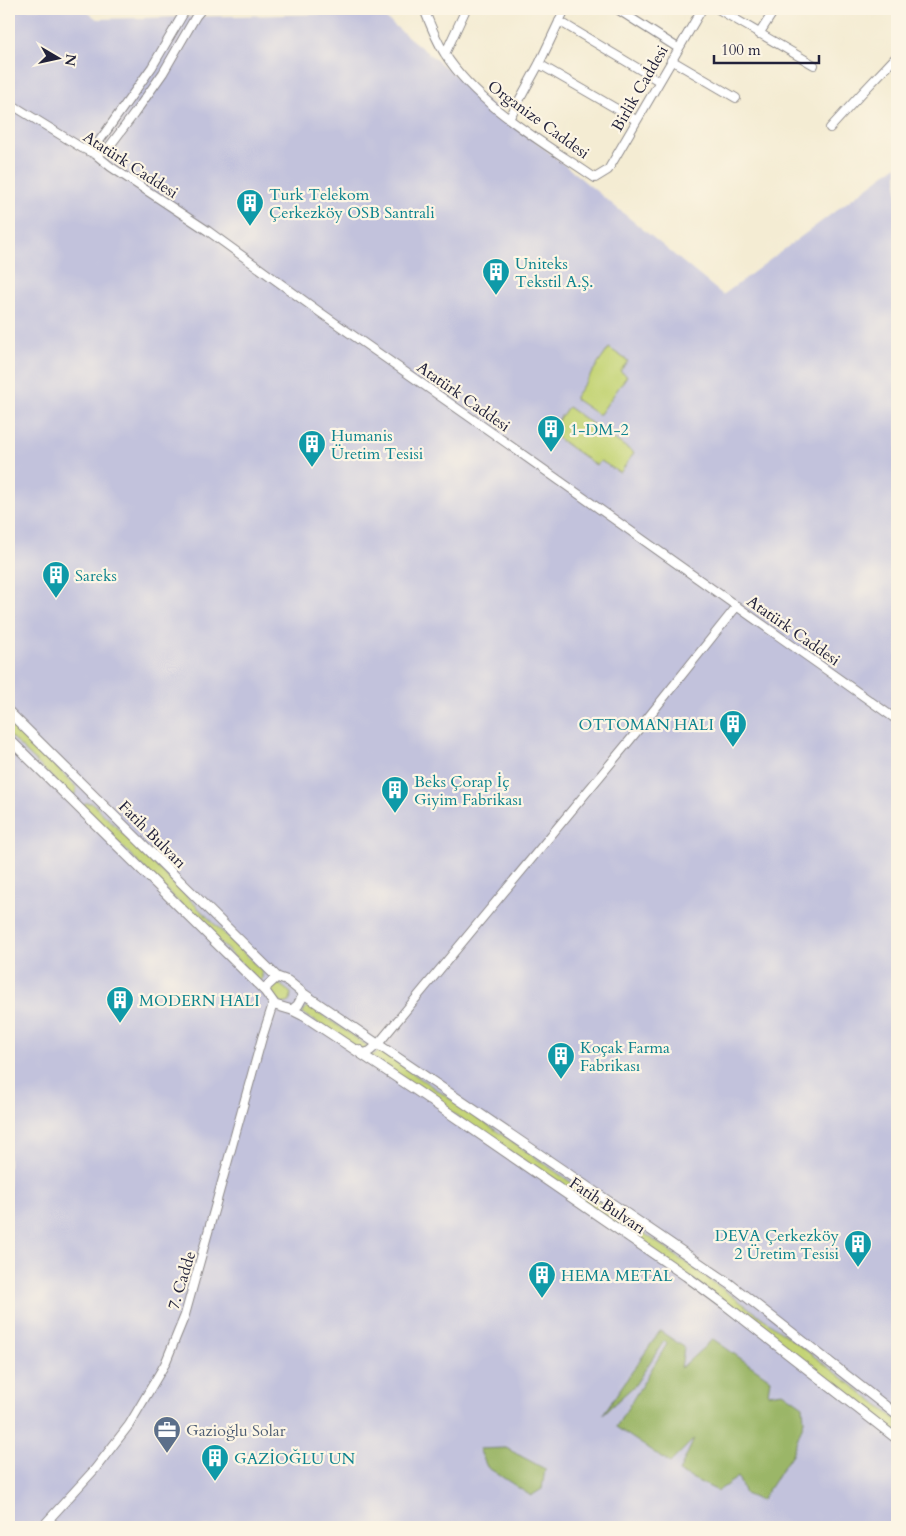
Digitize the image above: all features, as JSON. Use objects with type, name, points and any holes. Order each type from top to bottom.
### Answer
[{"type":"main road","name":"Fatih Bulvarı","points":[[9,712],[277,977],[288,980],[304,994],[730,1284],[897,1416]]},
{"type":"main road","name":"Fatih Bulvarı","points":[[9,739],[265,991],[275,1005],[292,1010],[340,1040],[686,1276],[897,1439]]},
{"type":"main road","points":[[265,991],[267,986],[277,977]]},
{"type":"main road","points":[[292,1010],[298,1005],[304,994]]},
{"type":"street","points":[[95,154],[109,147],[134,114],[163,73],[202,9]]},
{"type":"street","points":[[424,9],[434,32]]},
{"type":"street","points":[[430,9],[434,32]]},
{"type":"street","points":[[445,54],[466,9]]},
{"type":"street","points":[[509,118],[539,64],[566,9]]},
{"type":"street","points":[[617,9],[678,48]]},
{"type":"street","name":"Birlik Caddesi","points":[[595,178],[608,170],[702,9]]},
{"type":"street","points":[[718,9],[814,65]]},
{"type":"street","points":[[759,34],[775,9]]},
{"type":"street","points":[[95,154],[100,140],[152,67],[183,11]]},
{"type":"street","points":[[559,21],[659,81]]},
{"type":"street","name":"Organize Caddesi","points":[[434,32],[445,54],[480,94],[509,118],[595,178]]},
{"type":"street","points":[[830,128],[897,56]]},
{"type":"street","points":[[671,60],[736,98]]},
{"type":"street","points":[[539,64],[636,120]]},
{"type":"street","name":"Atatürk Caddesi","points":[[9,104],[95,154],[111,167],[208,231],[321,314],[897,720]]},
{"type":"street","points":[[340,1040],[364,1053],[370,1051],[378,1044],[630,740],[737,606]]},
{"type":"street","name":"7. Cadde","points":[[42,1527],[95,1469],[129,1425],[165,1364],[185,1315],[262,1038],[272,1007],[275,1005]]},
{"type":"street","points":[[50,1520],[57,1527]]},
{"type":"shaded area","points":[[9,9],[83,9],[97,19],[379,13],[723,295],[897,165],[897,1527],[9,1527]]},
{"type":"green space","points":[[609,348],[628,361],[620,371],[627,376],[600,414],[597,414],[575,399],[575,397]]},
{"type":"green space","points":[[568,407],[634,453],[620,473],[601,461],[596,465],[552,434],[551,430]]},
{"type":"green space","points":[[9,719],[77,788],[75,794],[71,796],[9,735]]},
{"type":"green space","points":[[85,803],[92,803],[262,971],[262,979],[259,981],[82,807]]},
{"type":"green space","points":[[279,984],[291,993],[290,1002],[283,1004],[272,997],[270,989],[273,985]]},
{"type":"green space","points":[[308,1005],[369,1047],[364,1050],[359,1049],[302,1013]]},
{"type":"green space","points":[[379,1050],[641,1231],[771,1324],[897,1420],[897,1435],[831,1381],[744,1315],[369,1055],[375,1054]]},
{"type":"green space","points":[[660,1331],[684,1347],[681,1368],[713,1339],[770,1379],[768,1394],[783,1392],[803,1406],[804,1421],[792,1454],[761,1501],[745,1494],[738,1477],[718,1491],[679,1472],[694,1439],[670,1463],[616,1427],[667,1344],[664,1341],[635,1385],[603,1414]]},
{"type":"green space","points":[[506,1448],[545,1469],[542,1489],[531,1496],[487,1467],[479,1449]]},
{"type":"place","name":"Turk Telekom Çerkezköy OSB Santrali","points":[[250,227]]},
{"type":"place","name":"Uniteks Tekstil A.Ş.","points":[[496,296]]},
{"type":"place","name":"1-DM-2","points":[[551,453]]},
{"type":"place","name":"Humanis Üretim Tesisi","points":[[312,468]]},
{"type":"place","name":"Sareks","points":[[56,599]]},
{"type":"place","name":"OTTOMAN HALI","points":[[733,748]]},
{"type":"place","name":"Beks Çorap İç Giyim Fabrikası","points":[[395,814]]},
{"type":"place","name":"MODERN HALI","points":[[120,1024]]},
{"type":"place","name":"Koçak Farma Fabrikası","points":[[561,1080]]},
{"type":"place","name":"DEVA Çerkezköy 2 Üretim Tesisi","points":[[858,1268]]},
{"type":"place","name":"HEMA METAL","points":[[542,1299]]},
{"type":"place","name":"Gazioğlu Solar","points":[[167,1454]]},
{"type":"place","name":"GAZİOĞLU UN","points":[[215,1482]]}]
